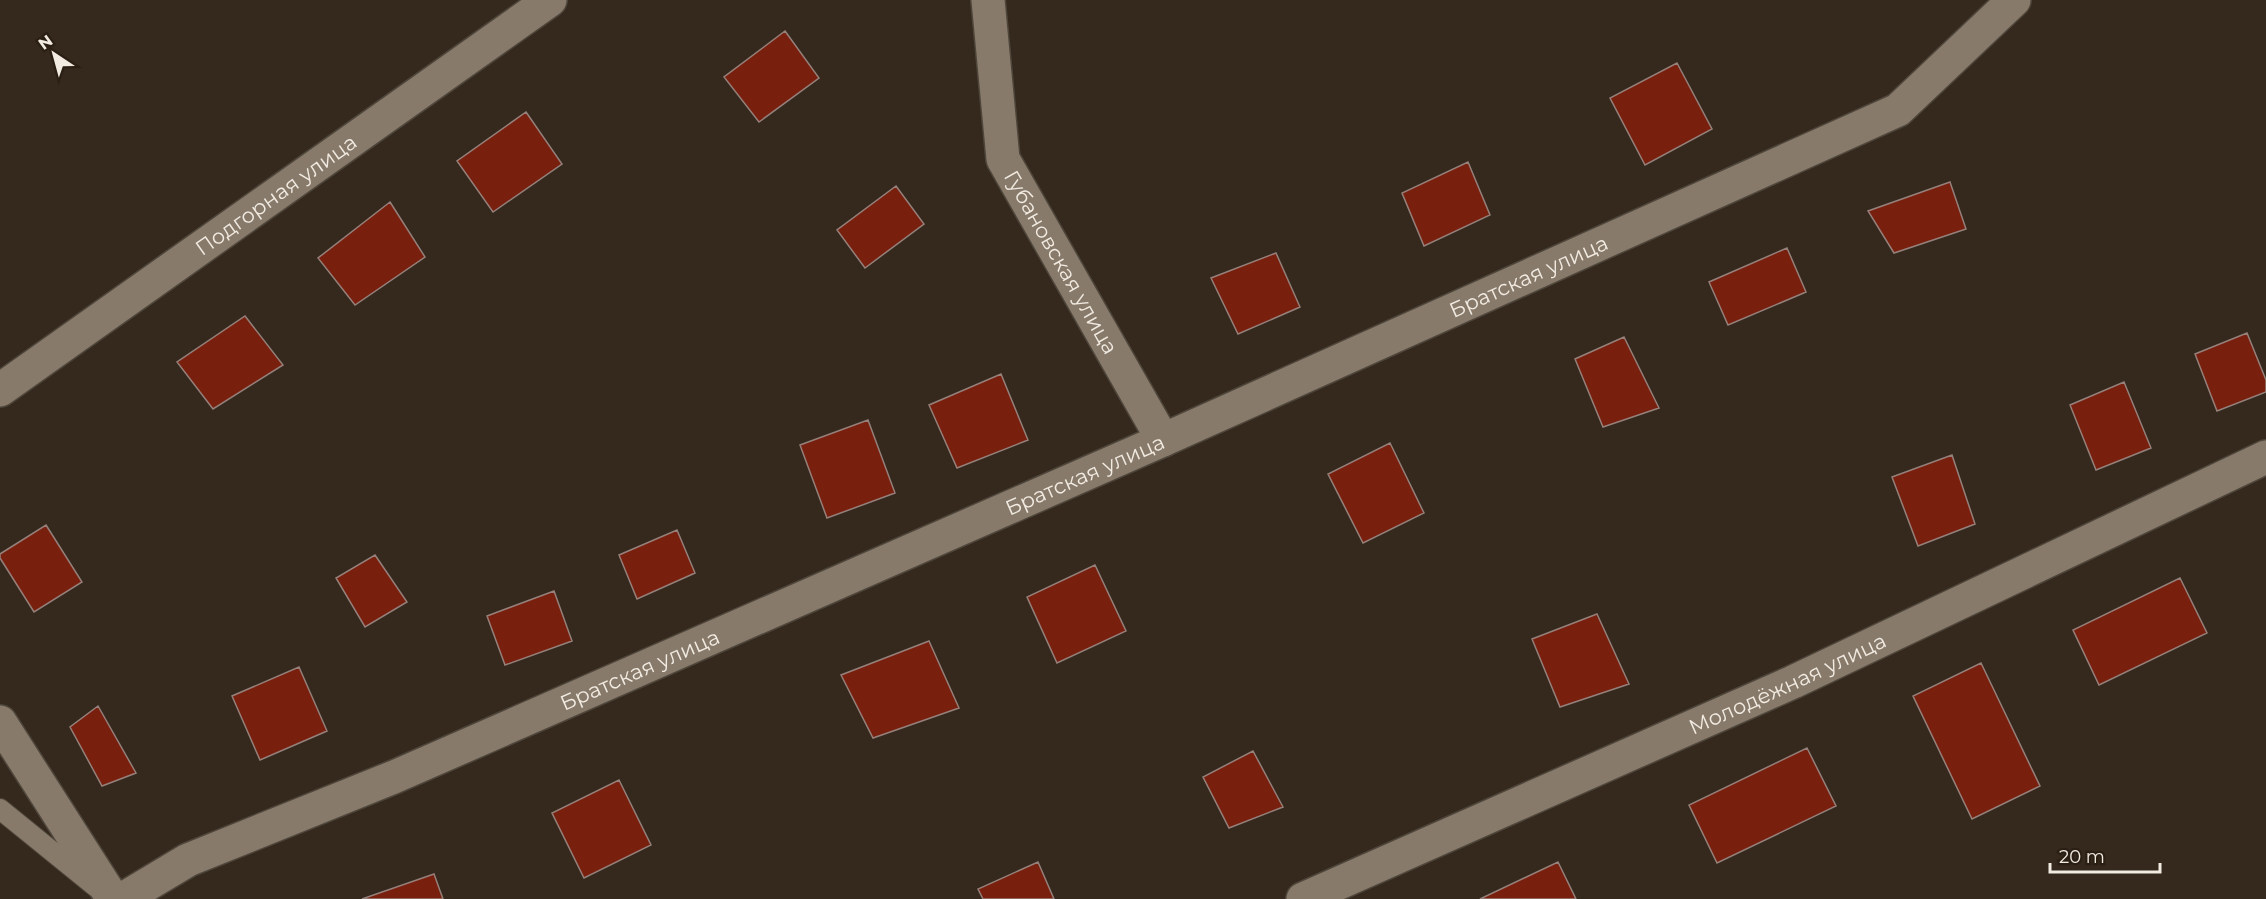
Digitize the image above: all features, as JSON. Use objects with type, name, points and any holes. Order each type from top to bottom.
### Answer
[{"type":"street","name":"Подгорная улица","points":[[0,390],[550,0]]},
{"type":"street","points":[[963,0],[989,12]]},
{"type":"street","name":"Братская улица","points":[[123,899],[188,860],[404,773],[1163,440],[1898,110],[2014,0]]},
{"type":"street","name":"Губановская улица","points":[[989,12],[1003,159],[1163,440]]},
{"type":"street","name":"Молодёжная улица","points":[[1303,899],[1793,682],[2266,457]]},
{"type":"street","points":[[0,722],[112,899]]},
{"type":"lane","points":[[0,809],[112,899]]},
{"type":"building","points":[[785,31],[819,78],[759,122],[724,77]]},
{"type":"building","points":[[1677,63],[1712,129],[1645,165],[1610,98]]},
{"type":"building","points":[[526,112],[562,164],[493,212],[457,161]]},
{"type":"building","points":[[1468,162],[1490,215],[1424,246],[1402,193]]},
{"type":"building","points":[[1950,182],[1966,229],[1894,253],[1868,211]]},
{"type":"building","points":[[896,186],[924,224],[865,268],[837,230]]},
{"type":"building","points":[[390,202],[425,257],[355,305],[318,258]]},
{"type":"building","points":[[1787,248],[1806,292],[1728,325],[1709,282]]},
{"type":"building","points":[[1276,253],[1300,307],[1238,334],[1211,278]]},
{"type":"building","points":[[245,316],[283,365],[213,409],[177,362]]},
{"type":"building","points":[[2247,333],[2266,380],[2266,392],[2217,411],[2195,354]]},
{"type":"building","points":[[1624,337],[1659,408],[1603,427],[1575,359]]},
{"type":"building","points":[[1001,374],[1028,440],[957,468],[929,405]]},
{"type":"building","points":[[2124,382],[2151,448],[2096,470],[2070,405]]},
{"type":"building","points":[[868,420],[895,493],[827,518],[800,445]]},
{"type":"building","points":[[1390,443],[1424,513],[1363,543],[1328,474]]},
{"type":"building","points":[[1952,455],[1975,524],[1918,546],[1892,477]]},
{"type":"building","points":[[46,525],[82,582],[34,612],[0,558],[0,554]]},
{"type":"building","points":[[677,530],[695,573],[637,599],[619,555]]},
{"type":"building","points":[[375,555],[407,602],[365,627],[336,578]]},
{"type":"building","points":[[1095,565],[1126,631],[1057,663],[1027,597]]},
{"type":"building","points":[[2180,578],[2207,633],[2099,685],[2073,630]]},
{"type":"building","points":[[554,591],[572,641],[505,665],[487,616]]},
{"type":"building","points":[[1597,614],[1629,684],[1560,707],[1532,639]]},
{"type":"building","points":[[929,641],[959,708],[873,738],[841,675]]},
{"type":"building","points":[[1981,663],[2040,786],[1972,819],[1913,696]]},
{"type":"building","points":[[299,667],[327,731],[260,760],[232,696]]},
{"type":"building","points":[[98,706],[136,773],[102,786],[70,727]]},
{"type":"building","points":[[1807,748],[1836,806],[1717,863],[1689,805]]},
{"type":"building","points":[[1253,751],[1283,807],[1229,828],[1203,777]]},
{"type":"building","points":[[619,780],[651,845],[584,878],[552,813]]},
{"type":"building","points":[[1038,862],[1054,899],[983,899],[978,889]]},
{"type":"building","points":[[1558,862],[1576,899],[1480,899]]},
{"type":"building","points":[[434,874],[443,899],[362,899]]}]
